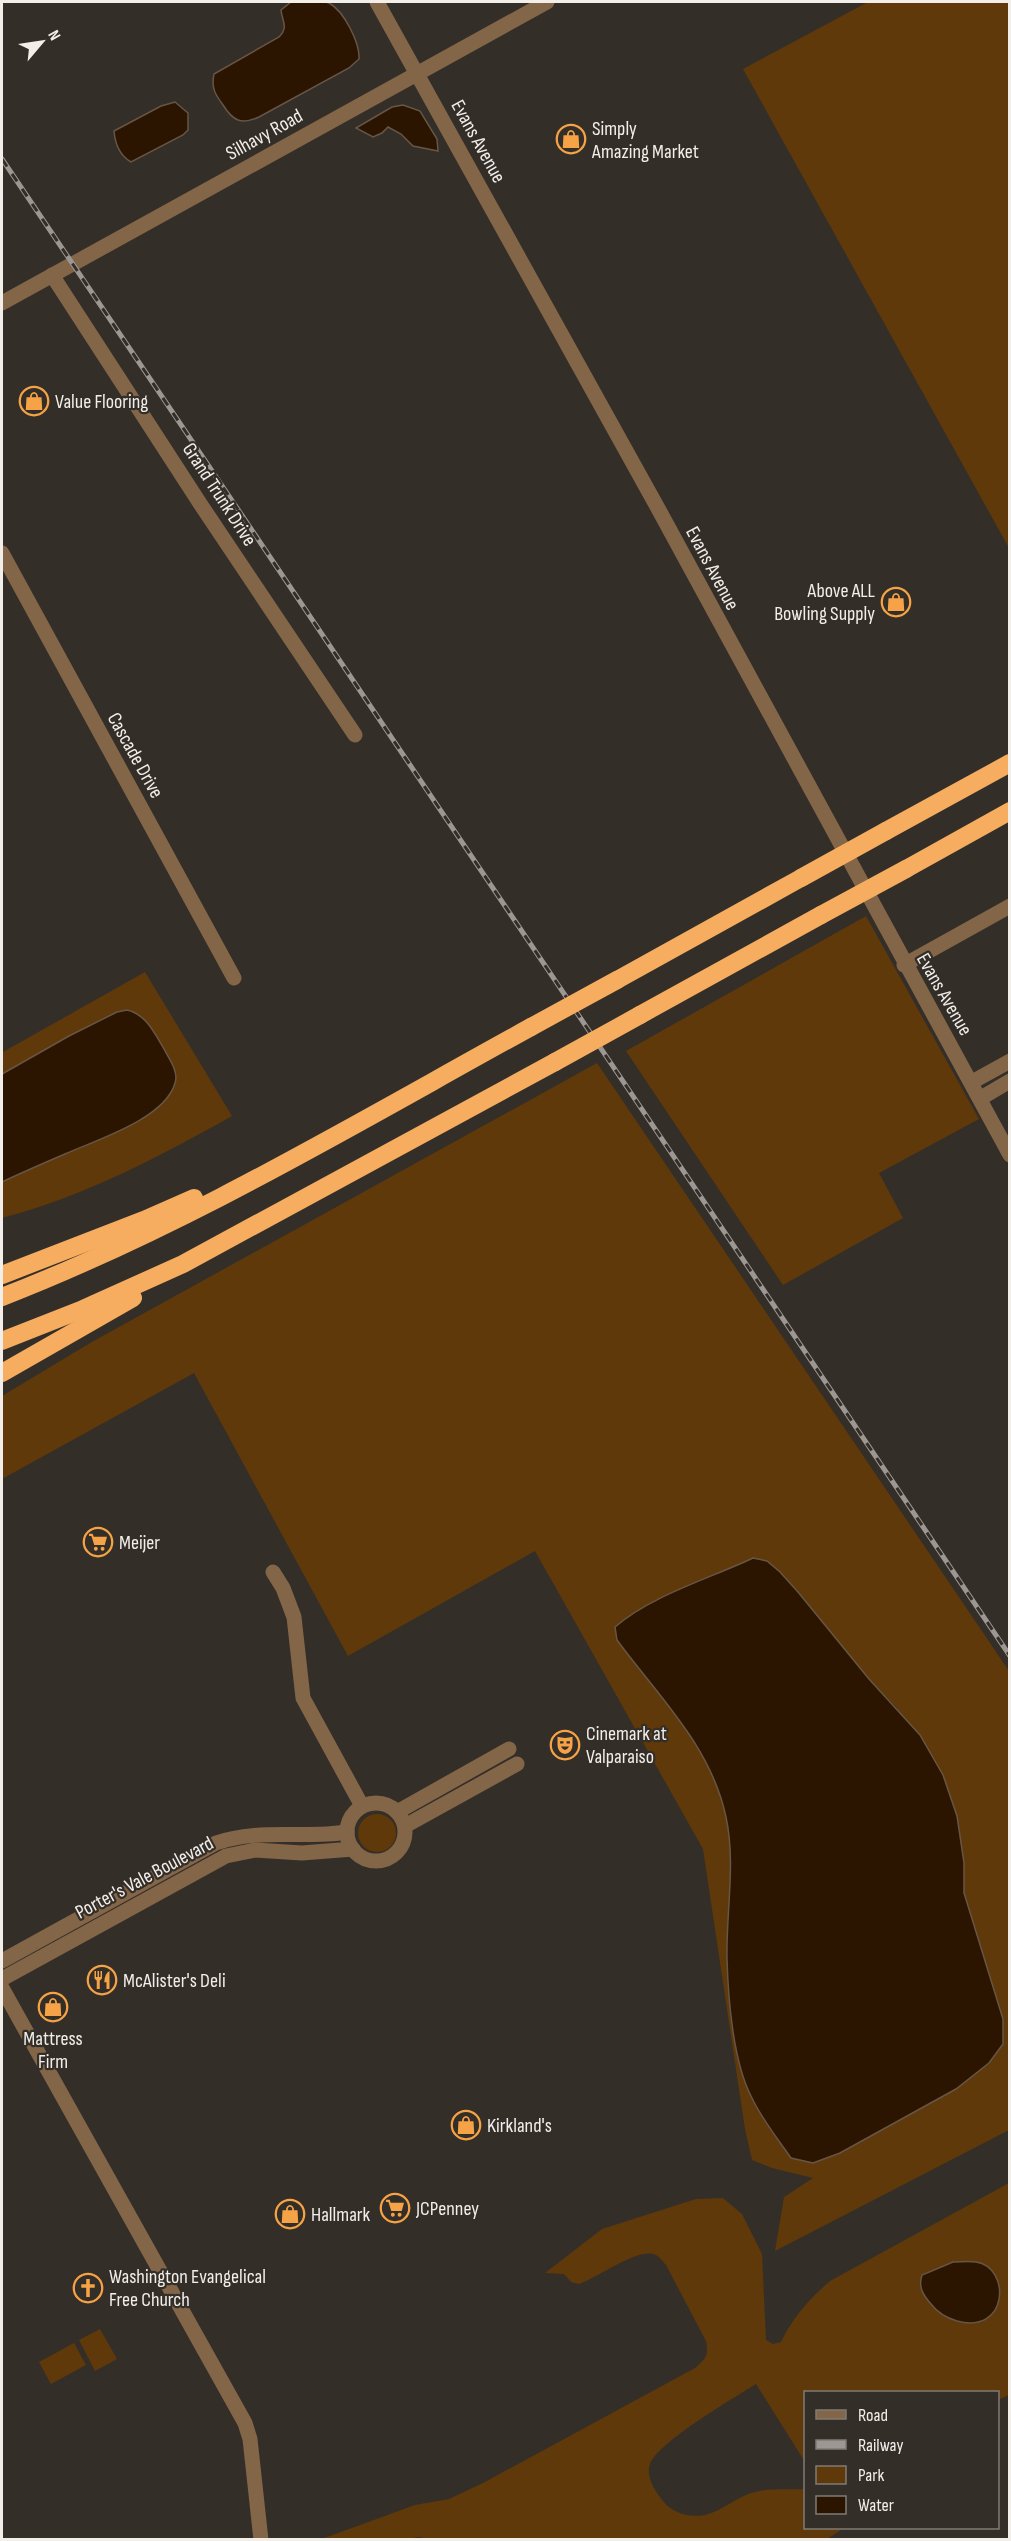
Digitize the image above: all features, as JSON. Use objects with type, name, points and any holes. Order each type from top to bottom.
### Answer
[{"type":"highway","points":[[2,1297],[63,1273],[135,1240],[293,1158],[1010,763]]},
{"type":"highway","points":[[2,1341],[83,1309],[183,1264],[1010,811]]},
{"type":"highway","points":[[2,1275],[144,1220],[225,1184],[293,1158]]},
{"type":"highway","points":[[2,1373],[130,1300],[183,1264]]},
{"type":"street","name":"Evans Avenue","points":[[377,2],[660,512],[904,965],[981,1098],[1010,1155]]},
{"type":"street","name":"Silhavy Road","points":[[2,303],[547,2]]},
{"type":"street","name":"Grand Trunk Drive","points":[[52,275],[201,505],[355,735]]},
{"type":"street","name":"Cascade Drive","points":[[2,553],[234,978]]},
{"type":"street","points":[[904,965],[1010,906]]},
{"type":"street","points":[[972,1082],[1010,1061]]},
{"type":"street","points":[[981,1098],[1010,1081]]},
{"type":"street","points":[[273,1572],[283,1588],[294,1617],[303,1698],[362,1806]]},
{"type":"street","points":[[397,1812],[509,1749]]},
{"type":"street","points":[[405,1826],[517,1764]]},
{"type":"street","points":[[373,1803],[383,1804],[397,1812],[405,1826],[403,1843],[391,1857],[380,1861],[370,1860],[360,1856],[353,1849],[347,1832],[351,1818],[362,1806],[373,1803]]},
{"type":"street","name":"Porter's Vale Boulevard","points":[[2,1961],[216,1843],[235,1836],[254,1834],[321,1836],[347,1832]]},
{"type":"street","name":"Porter's Vale Boulevard","points":[[2,1979],[226,1856],[255,1850],[302,1853],[353,1849]]},
{"type":"street","points":[[2,1988],[234,2400],[250,2439],[261,2540]]},
{"type":"green space","points":[[868,2],[1009,2],[1009,548],[743,69]]},
{"type":"green space","points":[[866,916],[979,1119],[879,1173],[903,1218],[783,1285],[626,1051]]},
{"type":"green space","points":[[145,972],[232,1116],[149,1161],[91,1187],[2,1218],[2,1050],[3,1052]]},
{"type":"green space","points":[[597,1063],[1009,1671],[1009,2130],[775,2251],[784,2197],[813,2178],[772,2168],[752,2160],[745,2129],[703,1849],[535,1551],[348,1656],[194,1373],[2,1479],[2,1396],[90,1343]],"holes":[[[753,1558],[767,1562],[780,1572],[869,1679],[897,1708],[964,1863],[964,1893],[791,2158],[755,2104],[745,2082],[735,2048],[727,1974],[729,1835],[720,1794],[711,1772],[688,1732],[631,1659],[728,1570]]]},
{"type":"green space","points":[[377,1814],[391,1819],[396,1833],[391,1847],[377,1852],[363,1847],[358,1833],[363,1819]]},
{"type":"green space","points":[[1009,2183],[1009,2395],[999,2400],[999,2391],[804,2391],[804,2460],[756,2384],[681,2433],[656,2455],[650,2464],[649,2474],[654,2489],[671,2509],[687,2515],[699,2516],[717,2511],[755,2492],[804,2489],[804,2529],[842,2529],[827,2539],[434,2540],[418,2537],[405,2540],[319,2540],[415,2505],[449,2499],[483,2483],[695,2368],[702,2362],[707,2353],[706,2341],[666,2265],[656,2255],[649,2253],[629,2259],[579,2284],[571,2282],[564,2274],[545,2273],[602,2229],[696,2199],[723,2198],[742,2214],[762,2254],[766,2340],[773,2344],[781,2342],[802,2309],[830,2281]]},
{"type":"green space","points":[[100,2329],[117,2359],[95,2371],[79,2340]]},
{"type":"green space","points":[[74,2343],[86,2365],[51,2384],[39,2362]]},
{"type":"water","points":[[321,1],[335,7],[350,28],[357,45],[359,59],[349,68],[259,117],[247,121],[238,120],[230,115],[216,94],[213,87],[214,74],[279,37],[284,30],[281,10],[291,2]]},
{"type":"water","points":[[175,102],[188,113],[188,130],[183,135],[131,162],[123,156],[115,140],[114,131],[161,106]]},
{"type":"water","points":[[403,105],[420,111],[437,139],[438,151],[413,146],[401,134],[388,127],[373,137],[356,128],[392,107]]},
{"type":"water","points":[[127,1010],[145,1020],[173,1066],[176,1079],[169,1096],[144,1118],[128,1127],[2,1182],[2,1074],[69,1036],[117,1012]]},
{"type":"water","points":[[753,1558],[767,1561],[798,1592],[869,1679],[920,1735],[943,1775],[957,1816],[964,1863],[964,1893],[1003,2019],[1003,2044],[989,2063],[956,2089],[840,2153],[813,2163],[791,2158],[755,2104],[740,2065],[730,2010],[728,1974],[729,1835],[719,1791],[696,1745],[666,1702],[617,1640],[615,1627],[645,1606],[681,1588]]},
{"type":"water","points":[[953,2262],[976,2262],[987,2267],[995,2275],[999,2287],[999,2299],[995,2310],[987,2318],[974,2323],[953,2320],[936,2310],[928,2301],[921,2287],[922,2275]]},
{"type":"railway","points":[[2,159],[1010,1656]]},
{"type":"place","name":"Simply Amazing Market","points":[[571,139]]},
{"type":"place","name":"Value Flooring","points":[[34,401]]},
{"type":"place","name":"Above ALL Bowling Supply","points":[[896,602]]},
{"type":"place","name":"Meijer","points":[[98,1542]]},
{"type":"place","name":"Cinemark at Valparaiso","points":[[565,1745]]},
{"type":"place","name":"McAlister's Deli","points":[[102,1980]]},
{"type":"place","name":"Mattress Firm","points":[[53,2007]]},
{"type":"place","name":"Kirkland's","points":[[466,2125]]},
{"type":"place","name":"JCPenney","points":[[395,2208]]},
{"type":"place","name":"Hallmark","points":[[290,2214]]},
{"type":"place","name":"Washington Evangelical Free Church","points":[[88,2288]]}]
